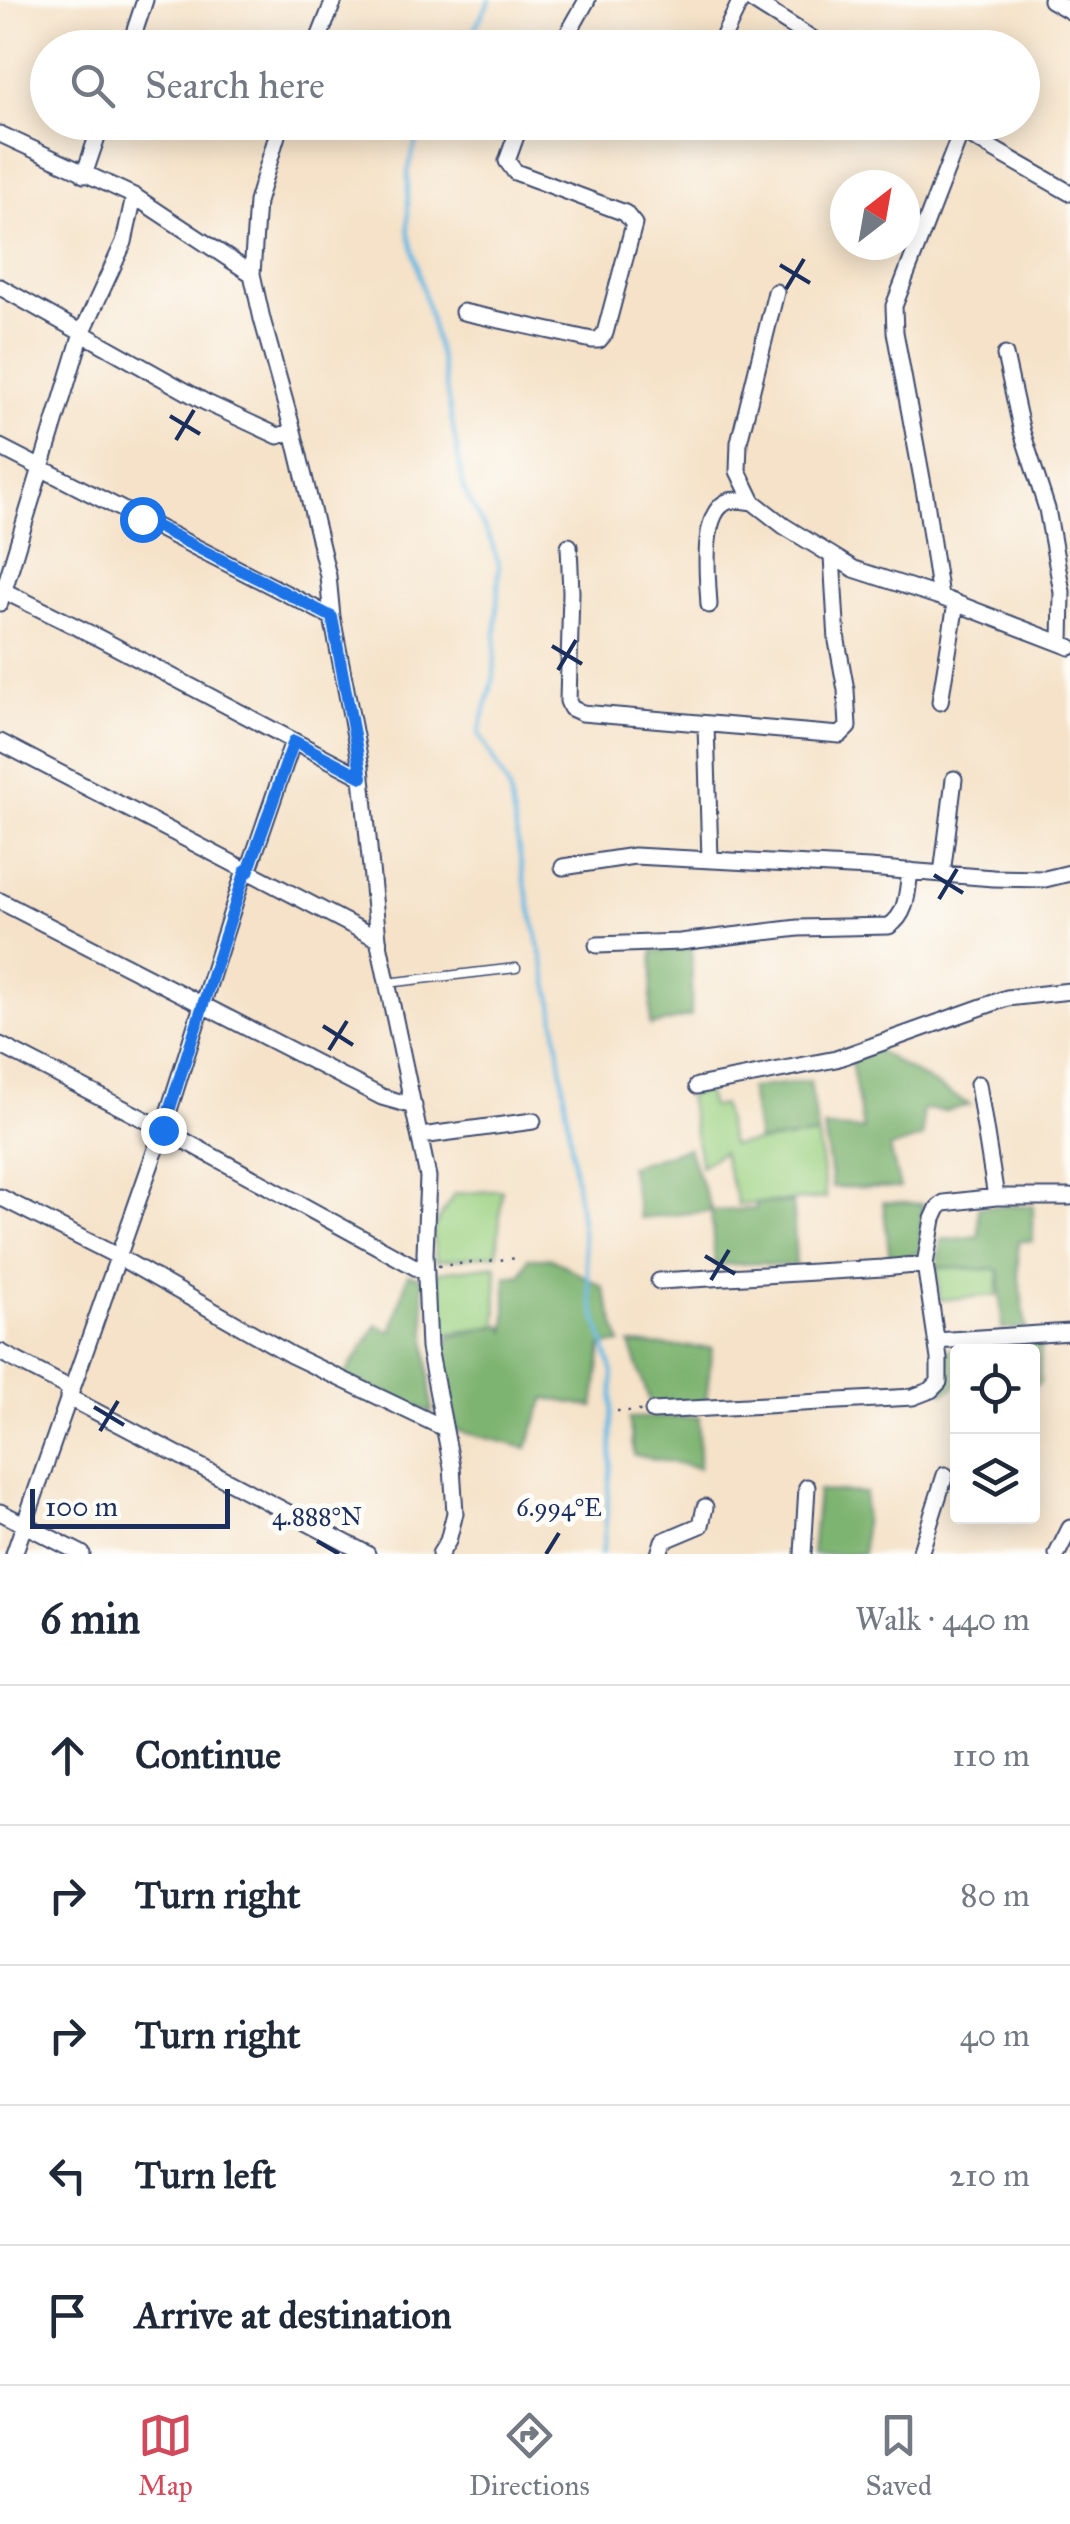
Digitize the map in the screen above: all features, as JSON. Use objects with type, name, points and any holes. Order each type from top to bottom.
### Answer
[{"type":"street","points":[[135,30],[146,0]]},
{"type":"street","points":[[322,30],[334,0]]},
{"type":"street","points":[[570,30],[588,0]]},
{"type":"street","points":[[727,30],[741,0]]},
{"type":"street","points":[[1051,0],[1070,11]]},
{"type":"street","points":[[761,3],[801,30]]},
{"type":"street","points":[[0,134],[134,196],[252,274]]},
{"type":"street","points":[[84,174],[96,140]]},
{"type":"street","points":[[276,140],[257,202],[252,274],[328,576],[362,777],[378,939],[428,1177],[429,1348],[452,1466],[455,1512],[448,1541],[440,1554]]},
{"type":"street","points":[[463,312],[592,340],[599,340],[606,332],[634,224],[625,213],[515,172],[507,161],[515,140]]},
{"type":"street","points":[[940,596],[895,332],[894,306],[949,140]]},
{"type":"street","points":[[976,140],[1070,193]]},
{"type":"street","points":[[134,196],[124,242],[82,333],[1,594],[98,637],[362,777]]},
{"type":"street","points":[[0,288],[206,402],[278,436],[293,432]]},
{"type":"street","points":[[776,292],[738,442],[738,471],[753,502],[854,570],[940,596],[1065,645],[1062,592],[1050,526],[1022,432],[1005,355]]},
{"type":"street","points":[[0,446],[332,617]]},
{"type":"street","points":[[708,606],[707,539],[714,516],[732,500],[753,502]]},
{"type":"street","points":[[569,546],[568,701],[572,708],[582,713],[840,735],[848,726],[832,556]]},
{"type":"street","points":[[940,702],[956,603]]},
{"type":"street","points":[[706,725],[710,860]]},
{"type":"street","points":[[14,1554],[294,741]]},
{"type":"street","points":[[0,742],[378,939]]},
{"type":"street","points":[[942,874],[954,779]]},
{"type":"street","points":[[563,866],[634,856],[942,874],[1045,878],[1070,873]]},
{"type":"street","points":[[597,946],[680,942],[798,928],[889,926],[904,909],[910,871]]},
{"type":"street","points":[[0,901],[382,1097],[414,1106]]},
{"type":"street","points":[[697,1086],[836,1059],[1007,998],[1070,992]]},
{"type":"street","points":[[0,1045],[426,1270]]},
{"type":"street","points":[[978,1084],[996,1197]]},
{"type":"street","points":[[421,1136],[534,1121]]},
{"type":"street","points":[[653,1411],[913,1397],[931,1390],[939,1382],[926,1264],[938,1208],[996,1197],[1070,1196]]},
{"type":"street","points":[[0,1197],[117,1256],[291,1355],[444,1428]]},
{"type":"street","points":[[660,1280],[926,1264]]},
{"type":"street","points":[[936,1342],[1070,1332]]},
{"type":"street","points":[[0,1352],[367,1554]]},
{"type":"street","points":[[920,1554],[945,1475]]},
{"type":"street","points":[[803,1554],[807,1488]]},
{"type":"street","points":[[659,1554],[663,1541],[701,1524],[706,1506]]},
{"type":"street","points":[[0,1512],[82,1554]]},
{"type":"street","points":[[1057,1554],[1070,1528]]},
{"type":"lane","points":[[387,983],[516,968]]},
{"type":"path","points":[[426,1270],[518,1258]]},
{"type":"path","points":[[617,1411],[653,1411]]},
{"type":"green space","points":[[692,948],[691,1016],[650,1026],[653,951]]},
{"type":"green space","points":[[874,1049],[970,1105],[946,1111],[922,1109],[923,1137],[890,1148],[900,1188],[832,1187],[824,1127],[863,1130],[851,1061]]},
{"type":"green space","points":[[810,1081],[818,1135],[758,1142],[750,1088]]},
{"type":"green space","points":[[706,1090],[711,1107],[722,1105],[731,1145],[818,1135],[826,1198],[738,1205],[722,1152],[701,1166],[688,1096]]},
{"type":"green space","points":[[688,1148],[712,1211],[756,1209],[756,1203],[793,1203],[796,1266],[715,1265],[711,1211],[640,1218],[629,1166]]},
{"type":"green space","points":[[502,1190],[497,1254],[436,1261],[432,1231],[454,1194]]},
{"type":"green space","points":[[883,1202],[923,1204],[919,1254],[890,1259]]},
{"type":"green space","points":[[1033,1205],[1033,1241],[1018,1241],[1026,1328],[1002,1329],[999,1270],[937,1267],[941,1240],[979,1236],[978,1207]]},
{"type":"green space","points":[[528,1258],[551,1258],[603,1287],[621,1343],[602,1346],[594,1407],[545,1398],[527,1448],[450,1429],[439,1368],[449,1337],[501,1325],[506,1331],[506,1276],[521,1275]]},
{"type":"green space","points":[[496,1265],[497,1326],[441,1335],[438,1272]]},
{"type":"green space","points":[[937,1267],[999,1270],[997,1295],[940,1300]]},
{"type":"green space","points":[[408,1274],[422,1278],[432,1413],[344,1376],[377,1325],[391,1332]]},
{"type":"green space","points":[[630,1344],[712,1348],[706,1401],[653,1411]]},
{"type":"green space","points":[[944,1350],[950,1350],[950,1390],[943,1393]]},
{"type":"green space","points":[[699,1417],[699,1468],[634,1455],[629,1418]]},
{"type":"green space","points":[[818,1491],[865,1493],[863,1554],[812,1554]]},
{"type":"waterway","points":[[474,30],[490,0]]},
{"type":"waterway","points":[[416,140],[408,172],[408,230],[442,365],[464,490],[499,565],[494,676],[479,733],[509,789],[523,875],[553,1005],[591,1300],[613,1373],[611,1462],[601,1554]]},
{"type":"route","points":[[142,519],[332,617],[362,777],[294,741],[246,870],[163,1130]]}]
